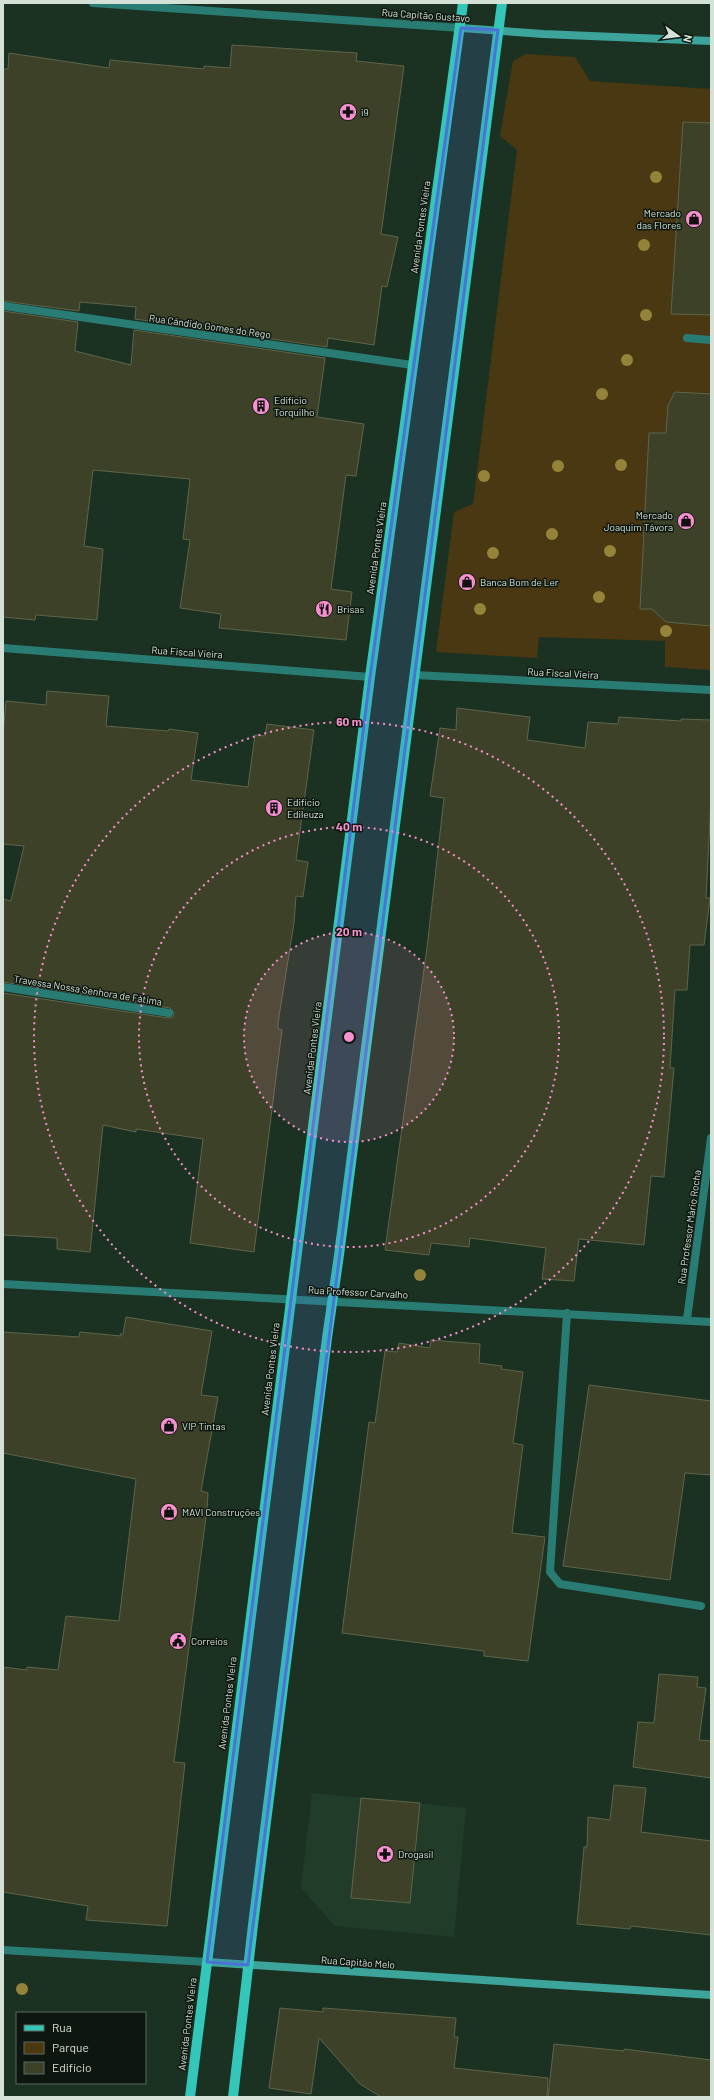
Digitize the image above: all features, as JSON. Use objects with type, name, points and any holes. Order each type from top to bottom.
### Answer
[{"type":"main road","name":"Avenida Pontes Vieira","points":[[190,2097],[370,677],[412,365],[464,3]]},
{"type":"main road","points":[[234,2097],[248,1965],[327,1338],[502,3]]},
{"type":"main road","name":"Rua Capitão Gustavo","points":[[461,28],[543,34],[711,41]]},
{"type":"main road","name":"Rua Capitão Melo","points":[[207,1962],[711,1995]]},
{"type":"street","name":"Rua Capitão Gustavo","points":[[93,3],[461,28]]},
{"type":"street","name":"Rua Cândido Gomes do Rego","points":[[4,306],[412,365]]},
{"type":"street","points":[[687,338],[711,340]]},
{"type":"street","name":"Rua Fiscal Vieira","points":[[3,648],[370,677]]},
{"type":"street","name":"Rua Fiscal Vieira","points":[[414,675],[711,690]]},
{"type":"street","name":"Travessa Nossa Senhora de Fátima","points":[[3,987],[170,1013]]},
{"type":"street","name":"Rua Professor Mário Rocha","points":[[687,1320],[711,1138]]},
{"type":"street","name":"Rua Professor Carvalho","points":[[3,1284],[568,1313],[711,1322]]},
{"type":"street","points":[[568,1313],[550,1572],[560,1584],[701,1606]]},
{"type":"street","name":"Rua Capitão Melo","points":[[3,1950],[207,1962]]},
{"type":"highlighted area","points":[[461,28],[498,30],[493,72],[248,1965],[207,1962],[370,677]]},
{"type":"shaded area","points":[[312,1793],[466,1808],[454,1937],[335,1926],[301,1888]]},
{"type":"green space","points":[[526,54],[575,57],[590,81],[711,89],[711,670],[665,667],[665,641],[539,637],[537,658],[436,652],[454,512],[473,504],[517,150],[500,136],[513,61]]},
{"type":"building","points":[[232,45],[357,53],[356,61],[404,66],[381,234],[398,237],[387,287],[382,286],[374,345],[328,338],[327,347],[135,319],[136,307],[80,302],[79,311],[3,301],[3,69],[8,69],[9,53],[109,68],[110,60],[204,69],[204,66],[230,68]]},
{"type":"building","name":"Mercado das Flores","points":[[683,122],[711,123],[711,315],[671,314]]},
{"type":"building","points":[[3,311],[78,322],[75,351],[131,365],[134,330],[325,358],[317,417],[364,424],[356,476],[346,475],[331,589],[352,592],[346,640],[219,628],[221,614],[180,608],[190,540],[183,539],[190,479],[93,470],[84,546],[103,549],[97,620],[36,615],[35,620],[3,617]]},
{"type":"building","name":"Mercado Joaquim Távora","points":[[675,392],[711,394],[711,626],[666,622],[652,609],[640,609],[649,433],[666,433],[668,405]]},
{"type":"building","points":[[47,691],[109,696],[106,726],[168,731],[169,729],[198,733],[191,780],[248,787],[255,735],[265,736],[267,724],[314,730],[296,860],[308,862],[303,897],[296,896],[294,923],[278,1023],[278,1029],[282,1030],[254,1252],[190,1243],[203,1139],[136,1129],[136,1132],[103,1125],[90,1252],[57,1249],[57,1238],[3,1235],[3,993],[168,1018],[173,1017],[174,1013],[170,1008],[3,982],[3,899],[11,901],[24,846],[3,844],[3,735],[6,701],[46,705]]},
{"type":"building","points":[[457,708],[530,717],[527,740],[585,748],[588,722],[618,724],[619,717],[681,721],[681,719],[711,720],[711,798],[706,898],[710,898],[704,945],[690,945],[687,990],[675,990],[670,1068],[674,1068],[664,1177],[651,1176],[644,1245],[579,1239],[574,1281],[542,1279],[546,1248],[470,1238],[469,1247],[431,1243],[429,1255],[385,1250],[427,948],[444,798],[430,796],[440,728],[456,730]]},
{"type":"building","points":[[126,1317],[212,1331],[201,1395],[218,1397],[201,1491],[208,1493],[207,1509],[174,1762],[185,1763],[167,1926],[86,1920],[88,1906],[3,1892],[3,1667],[27,1670],[27,1667],[58,1670],[66,1616],[119,1621],[136,1479],[3,1453],[3,1332],[79,1337],[80,1332],[121,1336],[120,1334],[123,1334]]},
{"type":"building","points":[[431,1340],[480,1344],[479,1363],[502,1366],[501,1369],[523,1372],[513,1443],[523,1445],[512,1533],[545,1537],[528,1661],[484,1656],[484,1651],[342,1633],[369,1422],[375,1423],[385,1351],[397,1352],[399,1343],[430,1348]]},
{"type":"building","points":[[589,1385],[711,1401],[711,1475],[685,1473],[670,1580],[563,1566]]},
{"type":"building","points":[[659,1674],[698,1677],[697,1687],[706,1688],[699,1740],[711,1741],[711,1778],[633,1767],[638,1722],[654,1723]]},
{"type":"building","points":[[614,1785],[646,1788],[641,1832],[711,1841],[711,1935],[631,1926],[630,1929],[577,1924],[584,1847],[587,1847],[588,1817],[610,1820]]},
{"type":"building","points":[[361,1798],[420,1803],[410,1903],[351,1898]]},
{"type":"building","points":[[280,2008],[323,2012],[323,2008],[456,2018],[454,2037],[458,2037],[454,2068],[548,2078],[547,2097],[381,2097],[360,2084],[319,2038],[311,2094],[269,2088]]},
{"type":"building","points":[[554,2044],[624,2051],[624,2049],[711,2060],[711,2097],[548,2097]]},
{"type":"place","name":"i9","points":[[348,112]]},
{"type":"place","name":"Mercado das Flores","points":[[694,219]]},
{"type":"place","name":"Edifício Torquilho","points":[[261,406]]},
{"type":"place","name":"Mercado Joaquim Távora","points":[[686,521]]},
{"type":"place","name":"Banca Bom de Ler","points":[[467,582]]},
{"type":"place","name":"Brisas","points":[[324,609]]},
{"type":"place","name":"Edifício Edileuza","points":[[274,808]]},
{"type":"place","name":"VIP Tintas","points":[[169,1426]]},
{"type":"place","name":"MAVI Construções","points":[[169,1512]]},
{"type":"place","name":"Correios","points":[[178,1641]]},
{"type":"place","name":"Drogasil","points":[[385,1854]]}]
